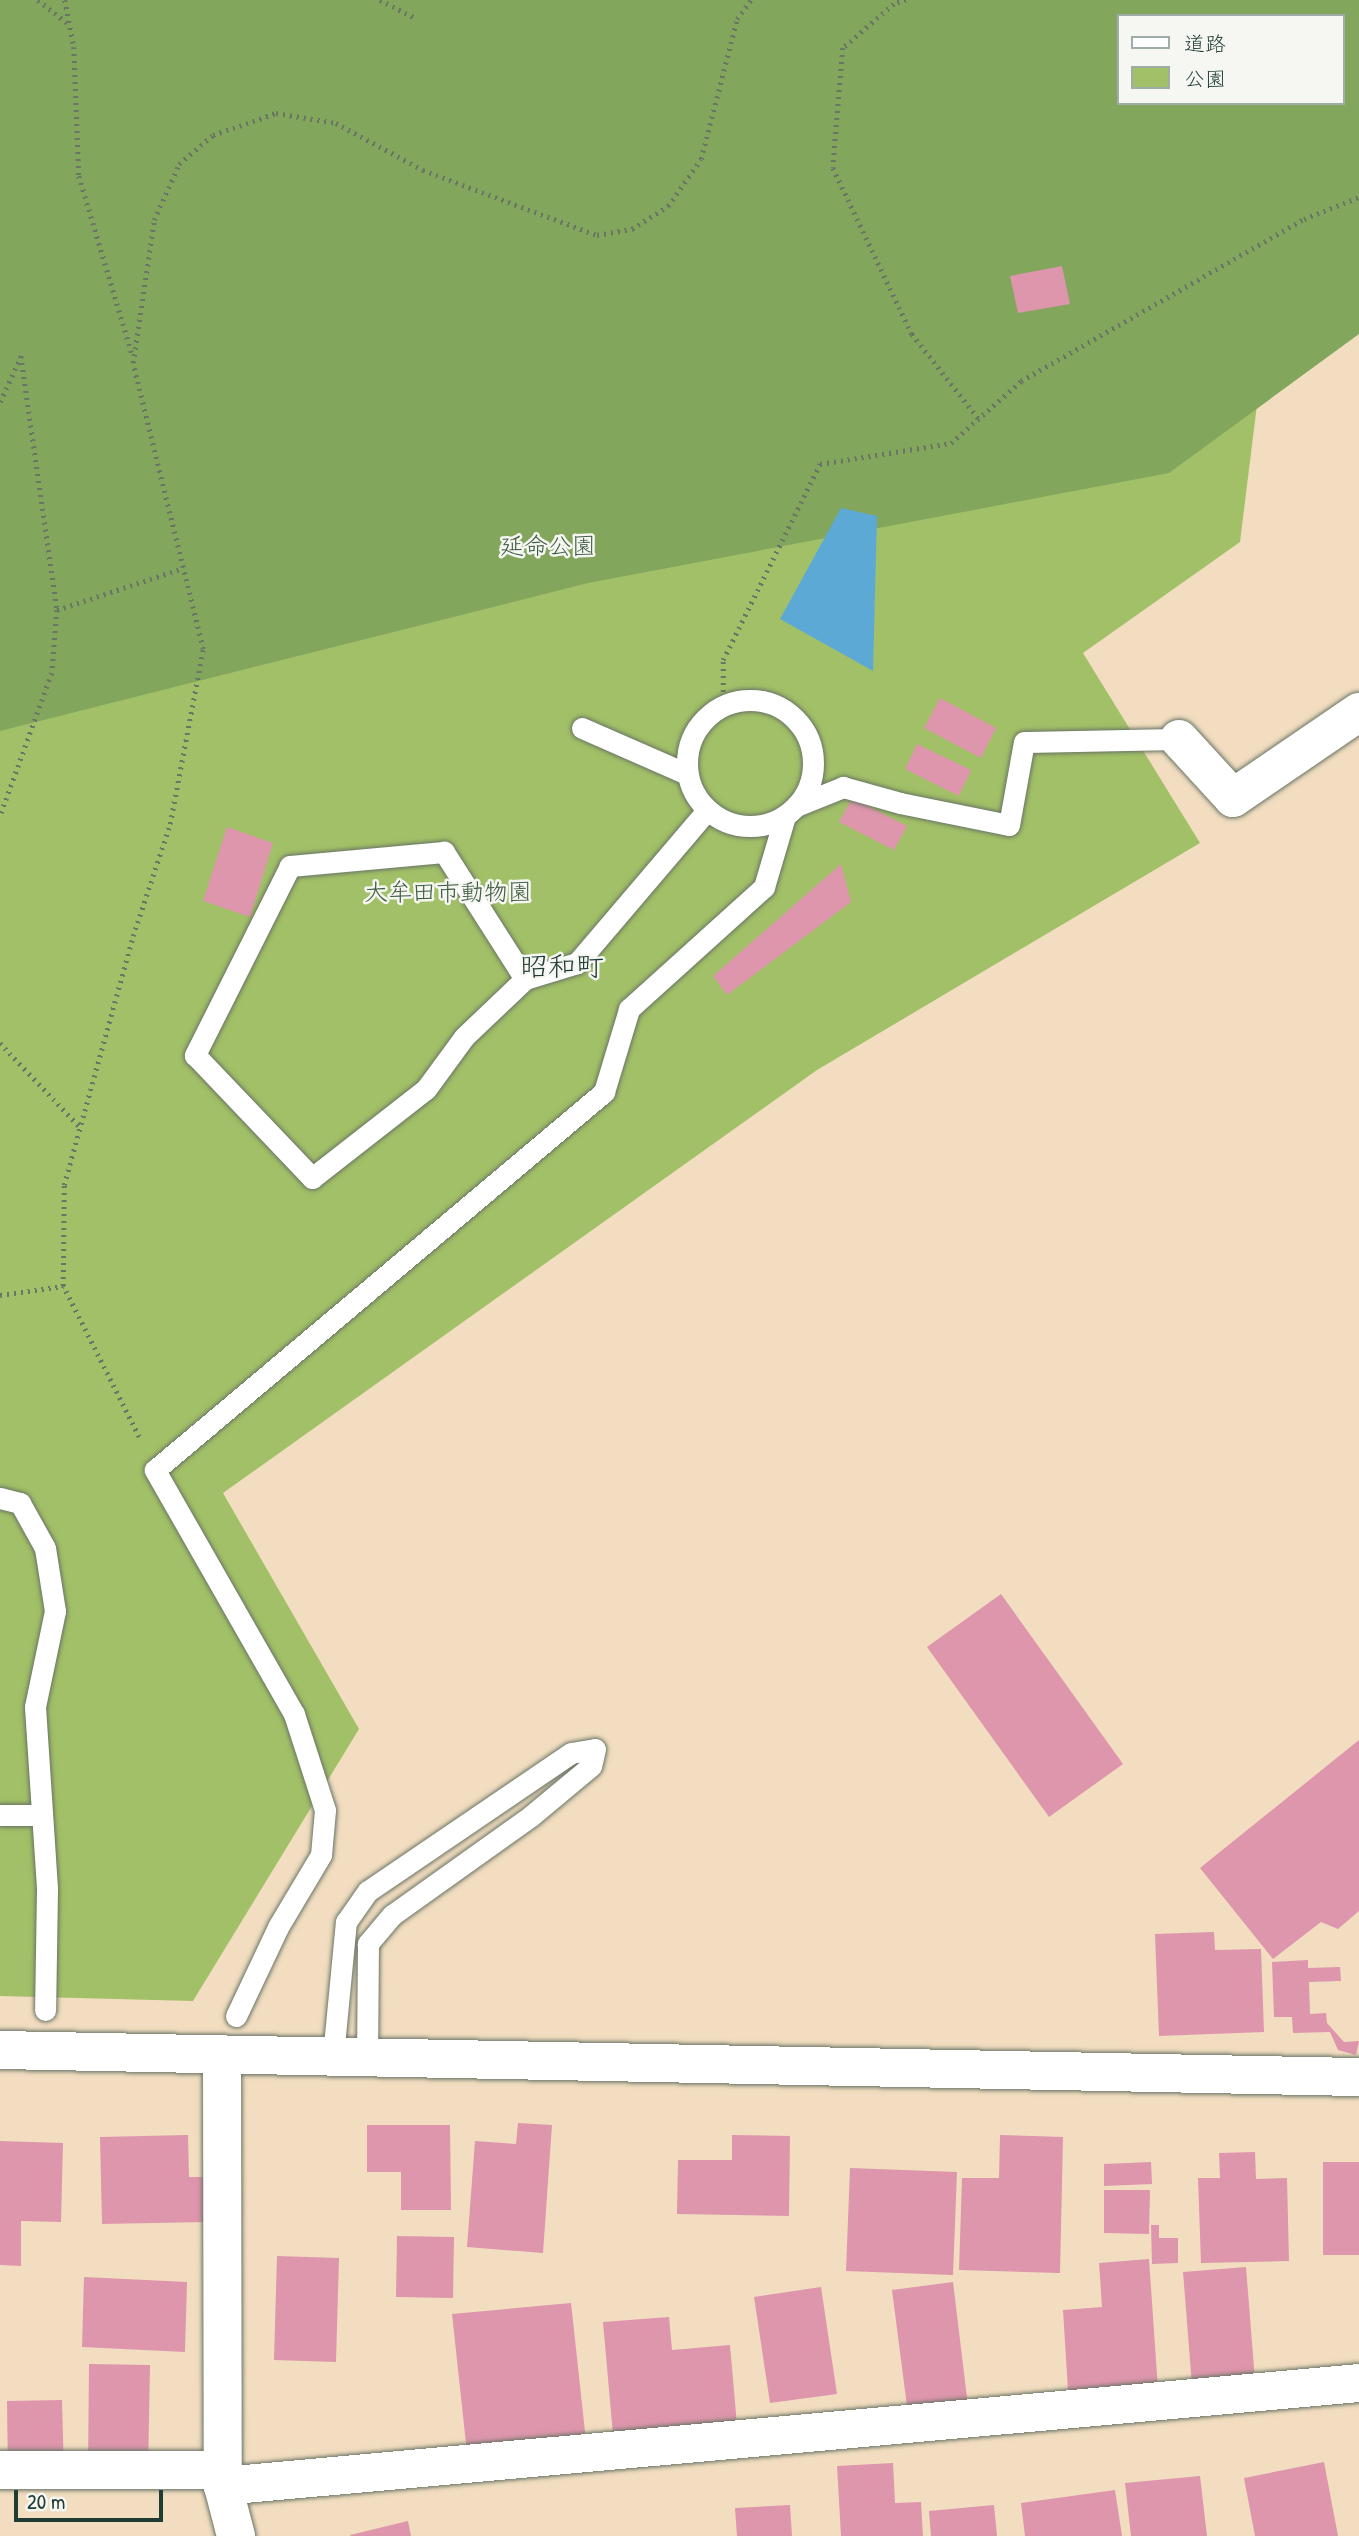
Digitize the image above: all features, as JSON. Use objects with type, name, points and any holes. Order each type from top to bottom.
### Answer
[{"type":"street","points":[[1179,739],[1233,799],[1359,712]]},
{"type":"street","points":[[0,2050],[1359,2077]]},
{"type":"street","points":[[222,2054],[223,2478],[236,2536]]},
{"type":"street","points":[[0,2470],[223,2478],[1359,2383]]},
{"type":"lane","points":[[236,2016],[278,1927],[321,1855],[325,1810],[294,1714],[155,1469],[604,1092],[629,1009],[764,887],[791,811],[811,782],[814,761],[809,740],[798,722],[783,709],[763,702],[742,700],[723,706],[706,717],[694,734],[687,774],[694,793],[707,810],[724,822],[746,827],[766,825],[791,811],[843,787],[900,803],[1009,825],[1024,743],[1179,739]]},
{"type":"lane","points":[[582,729],[687,774]]},
{"type":"lane","points":[[525,979],[444,852],[290,866],[195,1055],[312,1178],[426,1089],[464,1037],[525,979],[577,963],[707,810]]},
{"type":"lane","points":[[0,1498],[20,1503],[45,1548],[55,1611],[35,1707],[47,1889],[45,2010]]},
{"type":"lane","points":[[595,1749],[591,1766],[531,1816],[392,1915],[368,1944],[350,2057],[346,1922],[368,1891],[571,1753],[595,1749]]},
{"type":"lane","points":[[0,1815],[41,1815]]},
{"type":"path","points":[[38,0],[70,24]]},
{"type":"path","points":[[65,0],[70,24],[79,176],[133,359],[203,649],[170,824],[64,1185],[63,1286],[155,1469]]},
{"type":"path","points":[[380,0],[414,17]]},
{"type":"path","points":[[133,359],[154,220],[179,164],[213,135],[276,113],[336,123],[423,170],[597,234],[632,229],[668,206],[701,159],[737,19],[751,0]]},
{"type":"path","points":[[906,0],[894,4],[843,48],[833,168],[912,334],[978,418]]},
{"type":"path","points":[[723,706],[723,660],[820,464],[951,443],[1033,374],[1304,219],[1359,197]]},
{"type":"path","points":[[0,402],[21,356],[57,610],[52,673],[0,817]]},
{"type":"path","points":[[57,610],[183,568]]},
{"type":"path","points":[[0,1043],[79,1127]]},
{"type":"path","points":[[0,1295],[63,1286]]},
{"type":"green space","name":"延命公園","points":[[0,0],[1359,0],[1359,209],[1266,332],[1240,542],[1083,653],[1200,843],[817,1070],[223,1493],[359,1729],[193,2001],[0,1996]]},
{"type":"green space","points":[[0,0],[1359,0],[1359,334],[1169,473],[588,583],[0,731]]},
{"type":"water","points":[[841,508],[877,516],[873,671],[780,619]]},
{"type":"building","points":[[1062,266],[1070,304],[1018,313],[1010,276]]},
{"type":"building","points":[[940,698],[996,728],[981,758],[924,728]]},
{"type":"building","points":[[917,744],[971,770],[959,796],[905,769]]},
{"type":"building","points":[[852,798],[907,826],[894,850],[839,822]]},
{"type":"building","points":[[227,827],[273,843],[250,917],[203,901]]},
{"type":"building","points":[[841,864],[851,902],[727,995],[713,976]]},
{"type":"building","points":[[1001,1594],[1123,1764],[1049,1817],[927,1647]]},
{"type":"building","points":[[1359,1740],[1359,1911],[1338,1929],[1321,1922],[1273,1959],[1200,1868]]},
{"type":"building","points":[[1214,1932],[1215,1950],[1261,1949],[1264,2032],[1159,2036],[1155,1934]]},
{"type":"building","points":[[1308,1960],[1308,1968],[1340,1967],[1341,1981],[1309,1982],[1310,2014],[1326,2013],[1327,2023],[1344,2042],[1359,2041],[1356,2055],[1338,2050],[1330,2032],[1293,2033],[1292,2017],[1274,2017],[1272,1962]]},
{"type":"building","points":[[518,2123],[552,2125],[543,2253],[467,2247],[475,2141],[516,2144]]},
{"type":"building","points":[[367,2125],[450,2125],[451,2210],[401,2210],[401,2172],[367,2172]]},
{"type":"building","points":[[188,2135],[189,2177],[203,2177],[205,2222],[102,2224],[100,2137]]},
{"type":"building","points":[[732,2135],[790,2136],[789,2216],[677,2214],[678,2160],[732,2160]]},
{"type":"building","points":[[1000,2135],[1063,2137],[1060,2273],[959,2270],[962,2178],[999,2178]]},
{"type":"building","points":[[0,2141],[63,2143],[61,2222],[21,2221],[21,2266],[0,2265]]},
{"type":"building","points":[[1255,2152],[1256,2179],[1287,2178],[1289,2261],[1201,2263],[1198,2178],[1220,2178],[1219,2153]]},
{"type":"building","points":[[1151,2162],[1152,2184],[1104,2186],[1104,2164]]},
{"type":"building","points":[[1323,2162],[1359,2162],[1359,2255],[1323,2255]]},
{"type":"building","points":[[850,2168],[957,2172],[953,2275],[846,2271]]},
{"type":"building","points":[[1104,2190],[1150,2190],[1149,2234],[1104,2233]]},
{"type":"building","points":[[1151,2225],[1159,2225],[1159,2238],[1178,2238],[1178,2263],[1152,2264]]},
{"type":"building","points":[[397,2236],[454,2237],[453,2298],[396,2297]]},
{"type":"building","points":[[277,2256],[339,2258],[336,2362],[274,2360]]},
{"type":"building","points":[[1149,2259],[1160,2418],[1070,2423],[1063,2310],[1102,2307],[1099,2263]]},
{"type":"building","points":[[1246,2267],[1256,2393],[1193,2398],[1183,2272]]},
{"type":"building","points":[[84,2277],[187,2282],[185,2352],[82,2347]]},
{"type":"building","points":[[953,2282],[968,2406],[908,2414],[892,2290]]},
{"type":"building","points":[[821,2287],[837,2394],[770,2403],[754,2297]]},
{"type":"building","points":[[571,2303],[587,2450],[468,2462],[452,2314]]},
{"type":"building","points":[[669,2317],[672,2350],[730,2345],[737,2425],[613,2435],[603,2322]]},
{"type":"building","points":[[89,2364],[150,2365],[148,2472],[88,2470]]},
{"type":"building","points":[[62,2400],[64,2475],[8,2476],[7,2401]]},
{"type":"building","points":[[1324,2462],[1338,2536],[1255,2536],[1244,2478]]},
{"type":"building","points":[[893,2463],[895,2503],[921,2502],[923,2536],[841,2536],[837,2466]]},
{"type":"building","points":[[1200,2476],[1207,2536],[1131,2536],[1125,2483]]},
{"type":"building","points":[[1115,2490],[1122,2536],[1025,2536],[1021,2503]]},
{"type":"building","points":[[790,2505],[792,2536],[737,2536],[735,2508]]},
{"type":"building","points":[[994,2505],[997,2536],[931,2536],[929,2511]]},
{"type":"building","points":[[408,2521],[411,2536],[350,2535]]},
{"type":"district","name":"昭和町","points":[[562,966]]},
{"type":"park label","name":"大牟田市動物園","points":[[448,892]]}]
